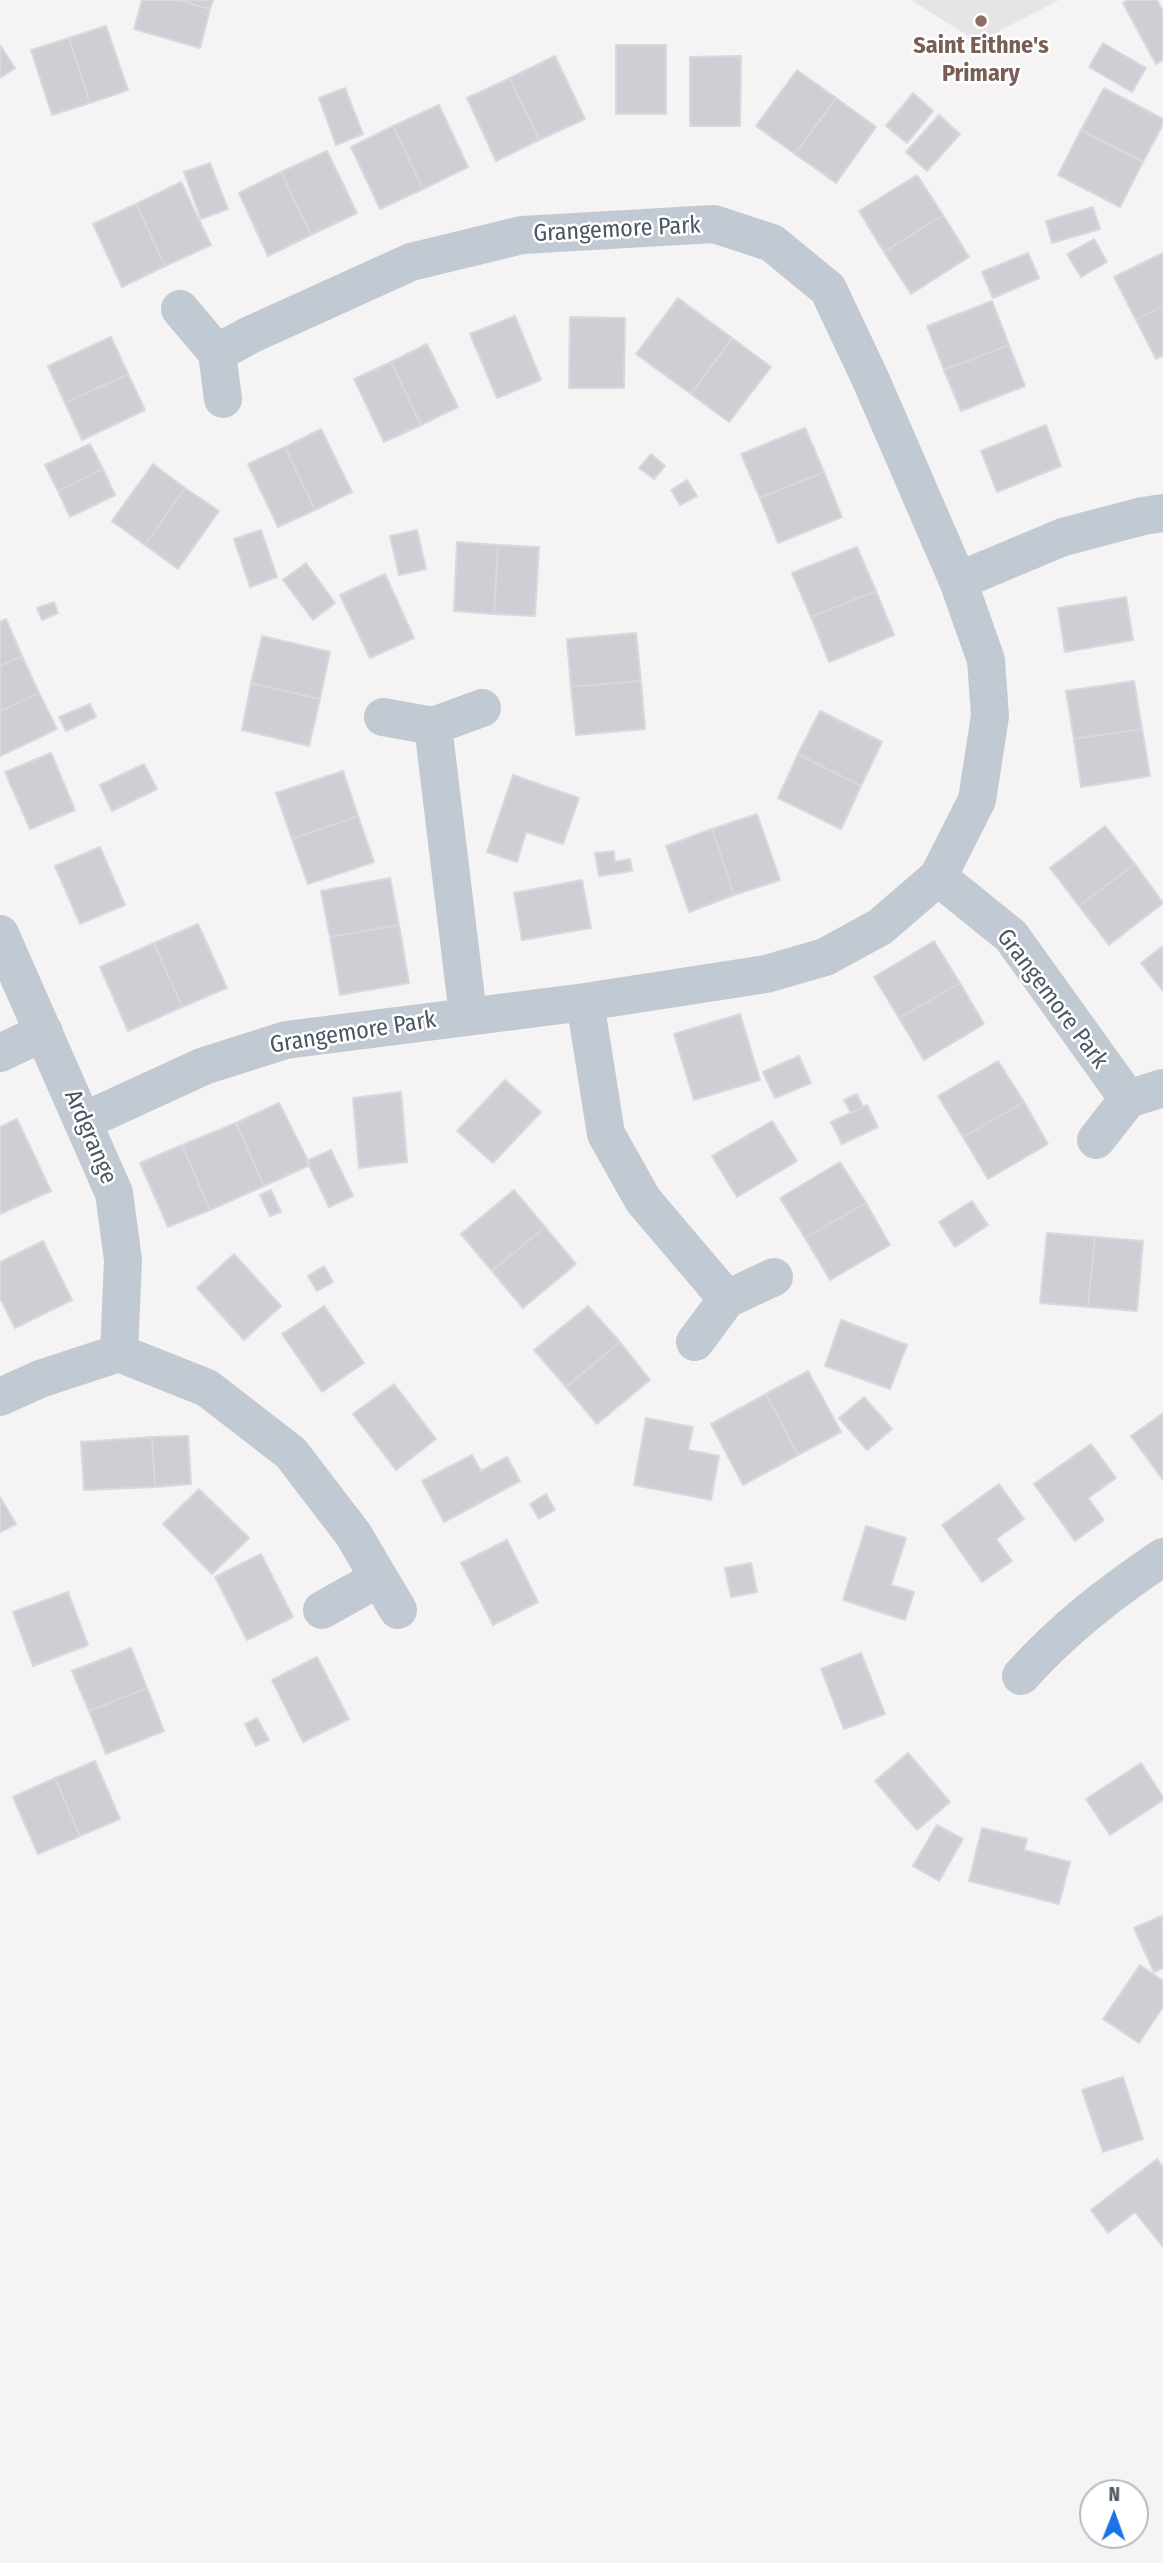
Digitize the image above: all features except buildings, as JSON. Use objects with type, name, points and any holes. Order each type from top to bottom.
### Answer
[{"type":"street","name":"Grangemore Park","points":[[84,1121],[204,1066],[286,1040],[585,1002],[765,974],[825,957],[880,927],[938,877],[977,800],[990,716],[986,660],[958,582],[870,378],[828,289],[772,243],[714,225],[522,235],[411,262],[216,353]]},
{"type":"street","points":[[180,309],[216,353],[223,399]]},
{"type":"street","points":[[958,582],[1063,537],[1163,513]]},
{"type":"street","points":[[383,718],[433,726],[482,708]]},
{"type":"street","name":"Grangemore Park","points":[[433,726],[468,1015]]},
{"type":"street","name":"Grangemore Park","points":[[938,877],[1011,936],[1145,1094],[1096,1140]]},
{"type":"street","name":"Ardgrange","points":[[0,934],[114,1193],[123,1260],[119,1353]]},
{"type":"street","points":[[585,1002],[606,1134],[643,1199],[727,1299]]},
{"type":"street","points":[[0,1053],[44,1032]]},
{"type":"street","points":[[695,1342],[727,1299],[774,1277]]},
{"type":"street","points":[[0,1397],[119,1353],[207,1388],[291,1453],[353,1534],[398,1610]]},
{"type":"street","points":[[1021,1676],[1044,1650],[1112,1591],[1163,1557]]},
{"type":"street","points":[[322,1610],[379,1578]]},
{"type":"shaded area","name":"Saint Eithne's Primary","points":[[911,0],[1059,0],[978,42]]},
{"type":"place","name":"Saint Eithne's Primary","points":[[981,21]]}]
